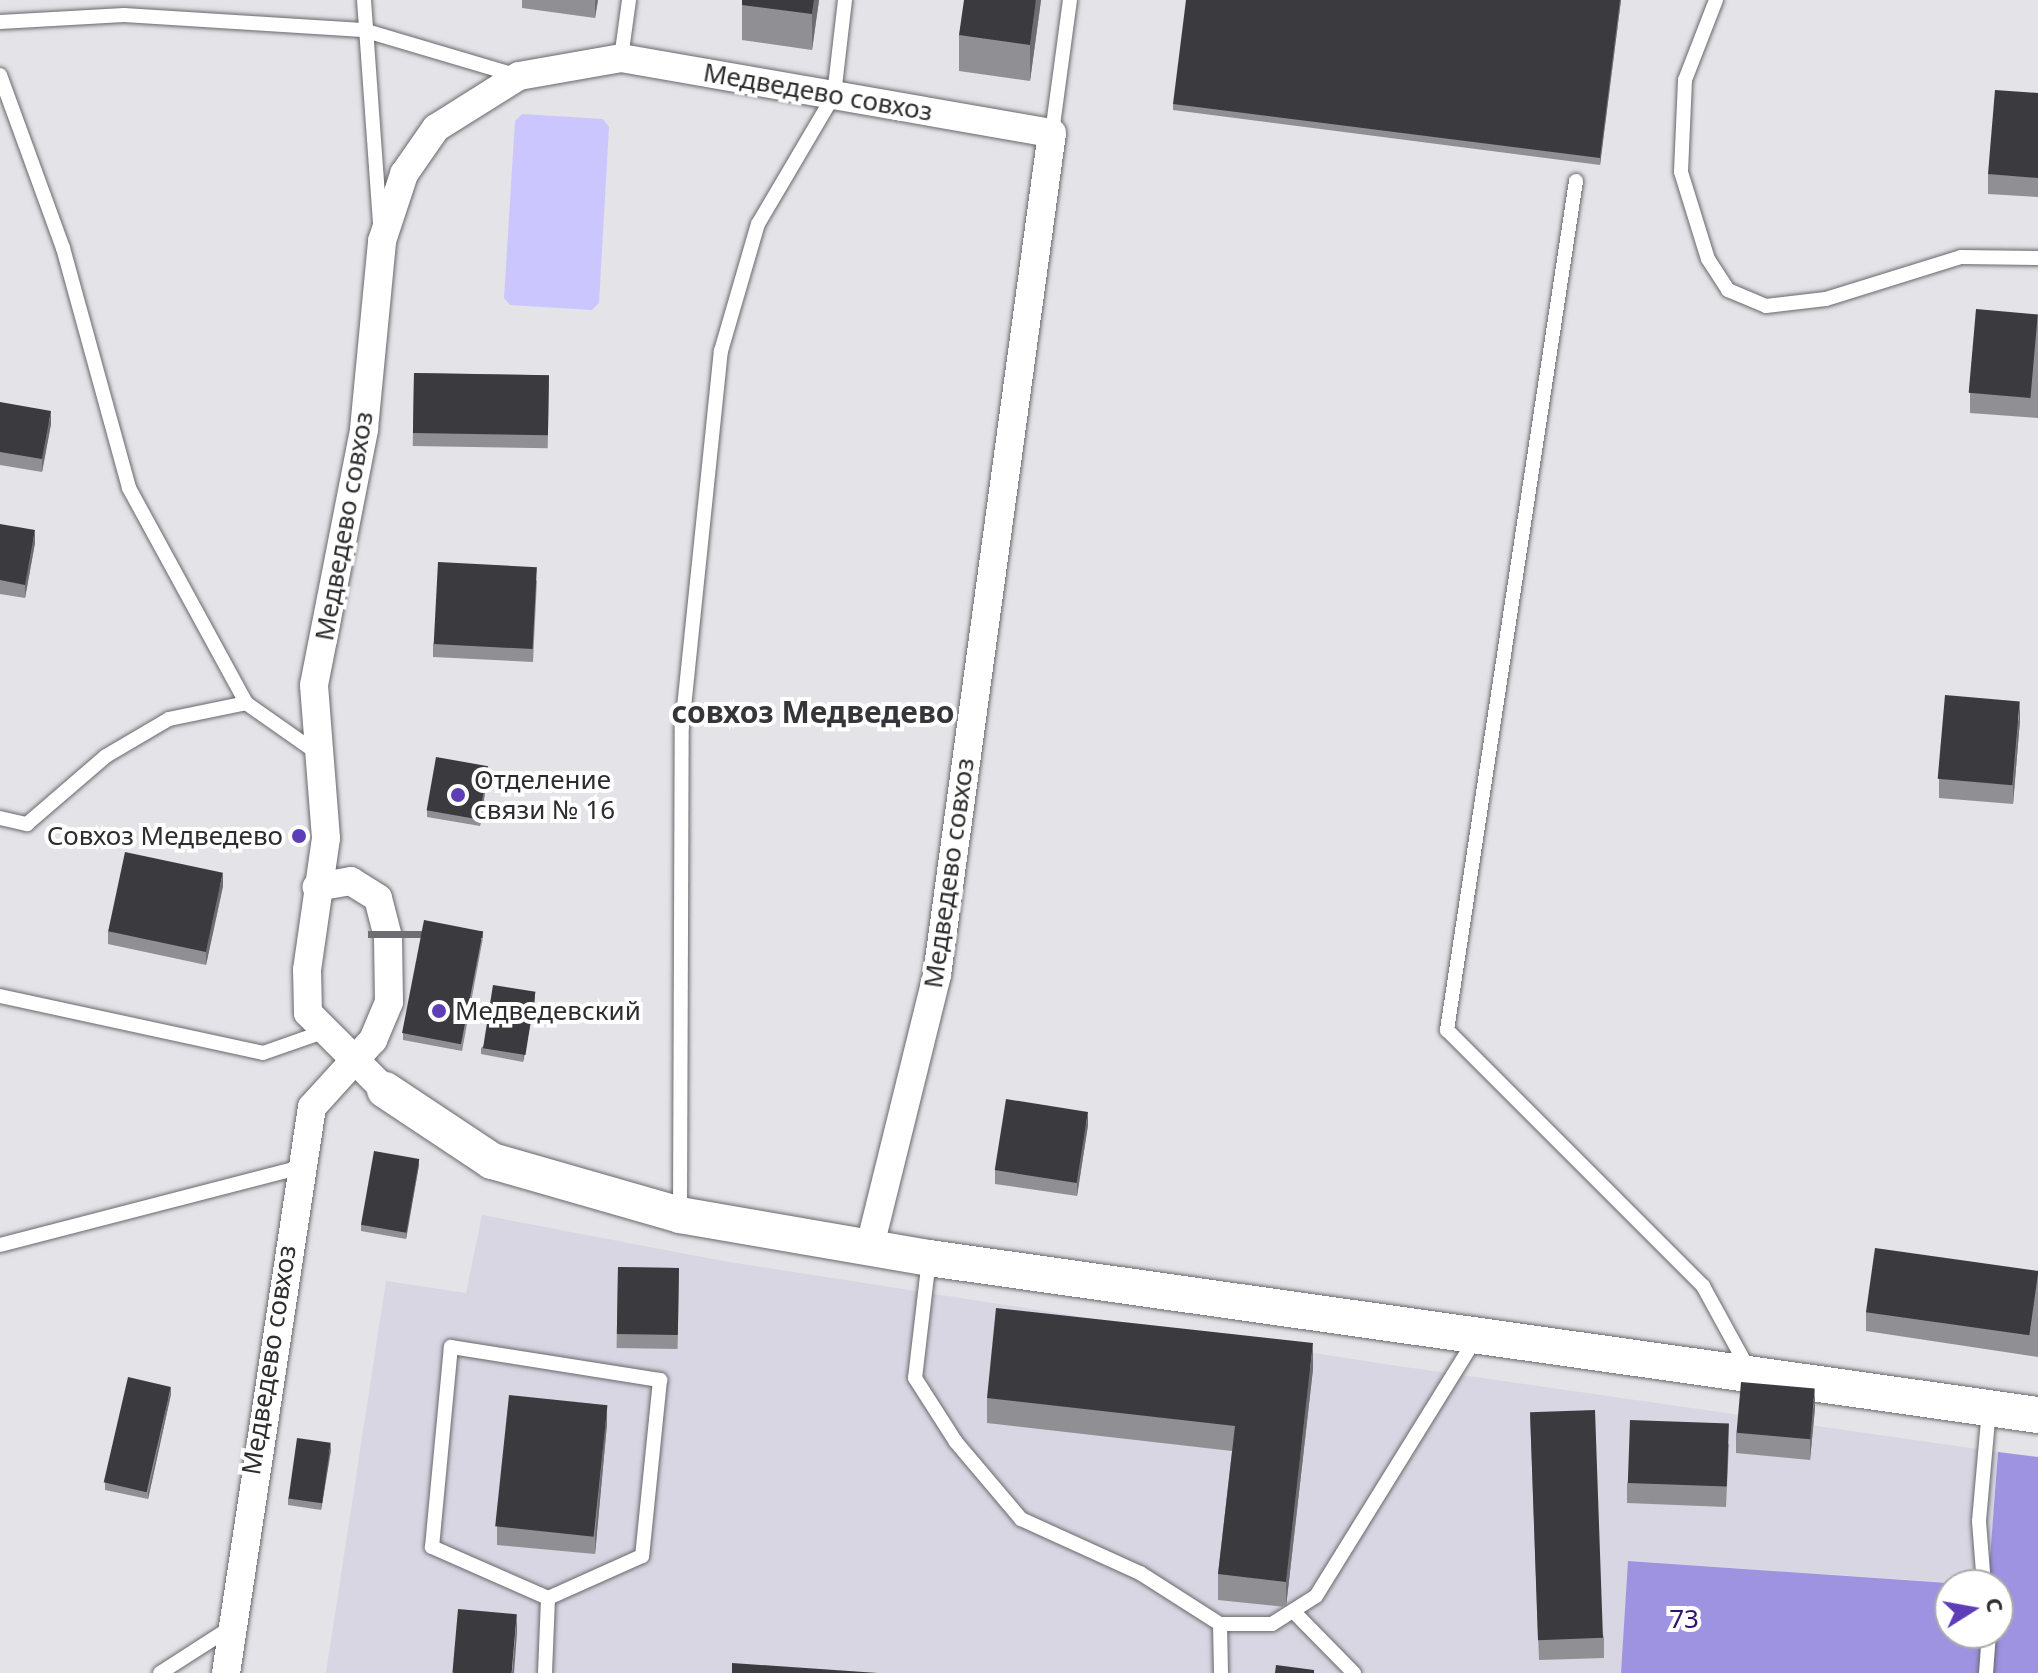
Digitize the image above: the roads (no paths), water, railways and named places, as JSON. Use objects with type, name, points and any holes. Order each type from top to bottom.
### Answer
[{"type":"street","name":"Медведево совхоз","points":[[385,1090],[348,1060],[308,1013],[317,887],[326,838],[314,685],[364,429],[382,241],[404,174],[436,128],[519,76],[621,58],[1052,133],[937,975],[869,1250]]},
{"type":"street","points":[[317,887],[351,881],[378,898],[388,937],[389,1002],[373,1040],[348,1060]]},
{"type":"street","name":"Медведево совхоз","points":[[226,1673],[227,1630],[298,1168],[312,1107],[348,1060]]},
{"type":"street","points":[[385,1090],[492,1161],[680,1215],[869,1250],[2038,1415]]},
{"type":"lane","points":[[364,0],[363,30],[382,241]]},
{"type":"lane","points":[[621,58],[629,0]]},
{"type":"lane","points":[[680,1215],[682,727],[721,351],[758,224],[834,95],[845,0]]},
{"type":"lane","points":[[1052,133],[1070,0]]},
{"type":"lane","points":[[1716,0],[1685,80],[1681,172],[1708,259],[1728,290],[1766,306],[1826,299],[1961,257],[2038,258]]},
{"type":"lane","points":[[0,22],[124,15],[363,30],[519,76]]},
{"type":"lane","points":[[0,75],[63,248],[129,488],[246,703],[320,755]]},
{"type":"lane","points":[[1576,181],[1447,1030],[1703,1286],[1753,1377]]},
{"type":"lane","points":[[0,818],[27,824],[106,756],[169,719],[246,703]]},
{"type":"lane","points":[[0,996],[263,1053],[323,1032]]},
{"type":"lane","points":[[0,1245],[298,1168]]},
{"type":"lane","points":[[929,1258],[915,1378],[956,1442],[1021,1519],[1140,1573],[1220,1624],[1272,1624],[1316,1596],[1477,1337]]},
{"type":"lane","points":[[451,1347],[660,1380],[642,1556],[548,1598],[432,1547],[451,1347]]},
{"type":"lane","points":[[1983,1569],[1979,1521],[1989,1409]]},
{"type":"lane","points":[[545,1673],[548,1598]]},
{"type":"lane","points":[[1293,1611],[1354,1673]]},
{"type":"lane","points":[[1220,1624],[1221,1673]]},
{"type":"lane","points":[[160,1673],[227,1630]]},
{"type":"lane","points":[[1986,1673],[1988,1649]]},
{"type":"place","name":"Отделение связи № 16","points":[[458,795]]},
{"type":"place","name":"Совхоз Медведево","points":[[299,836]]},
{"type":"place","name":"Медведевский","points":[[439,1011]]},
{"type":"district","name":"совхоз Медведево","points":[[813,712]]},
{"type":"park label","name":"73","points":[[1684,1619]]}]
